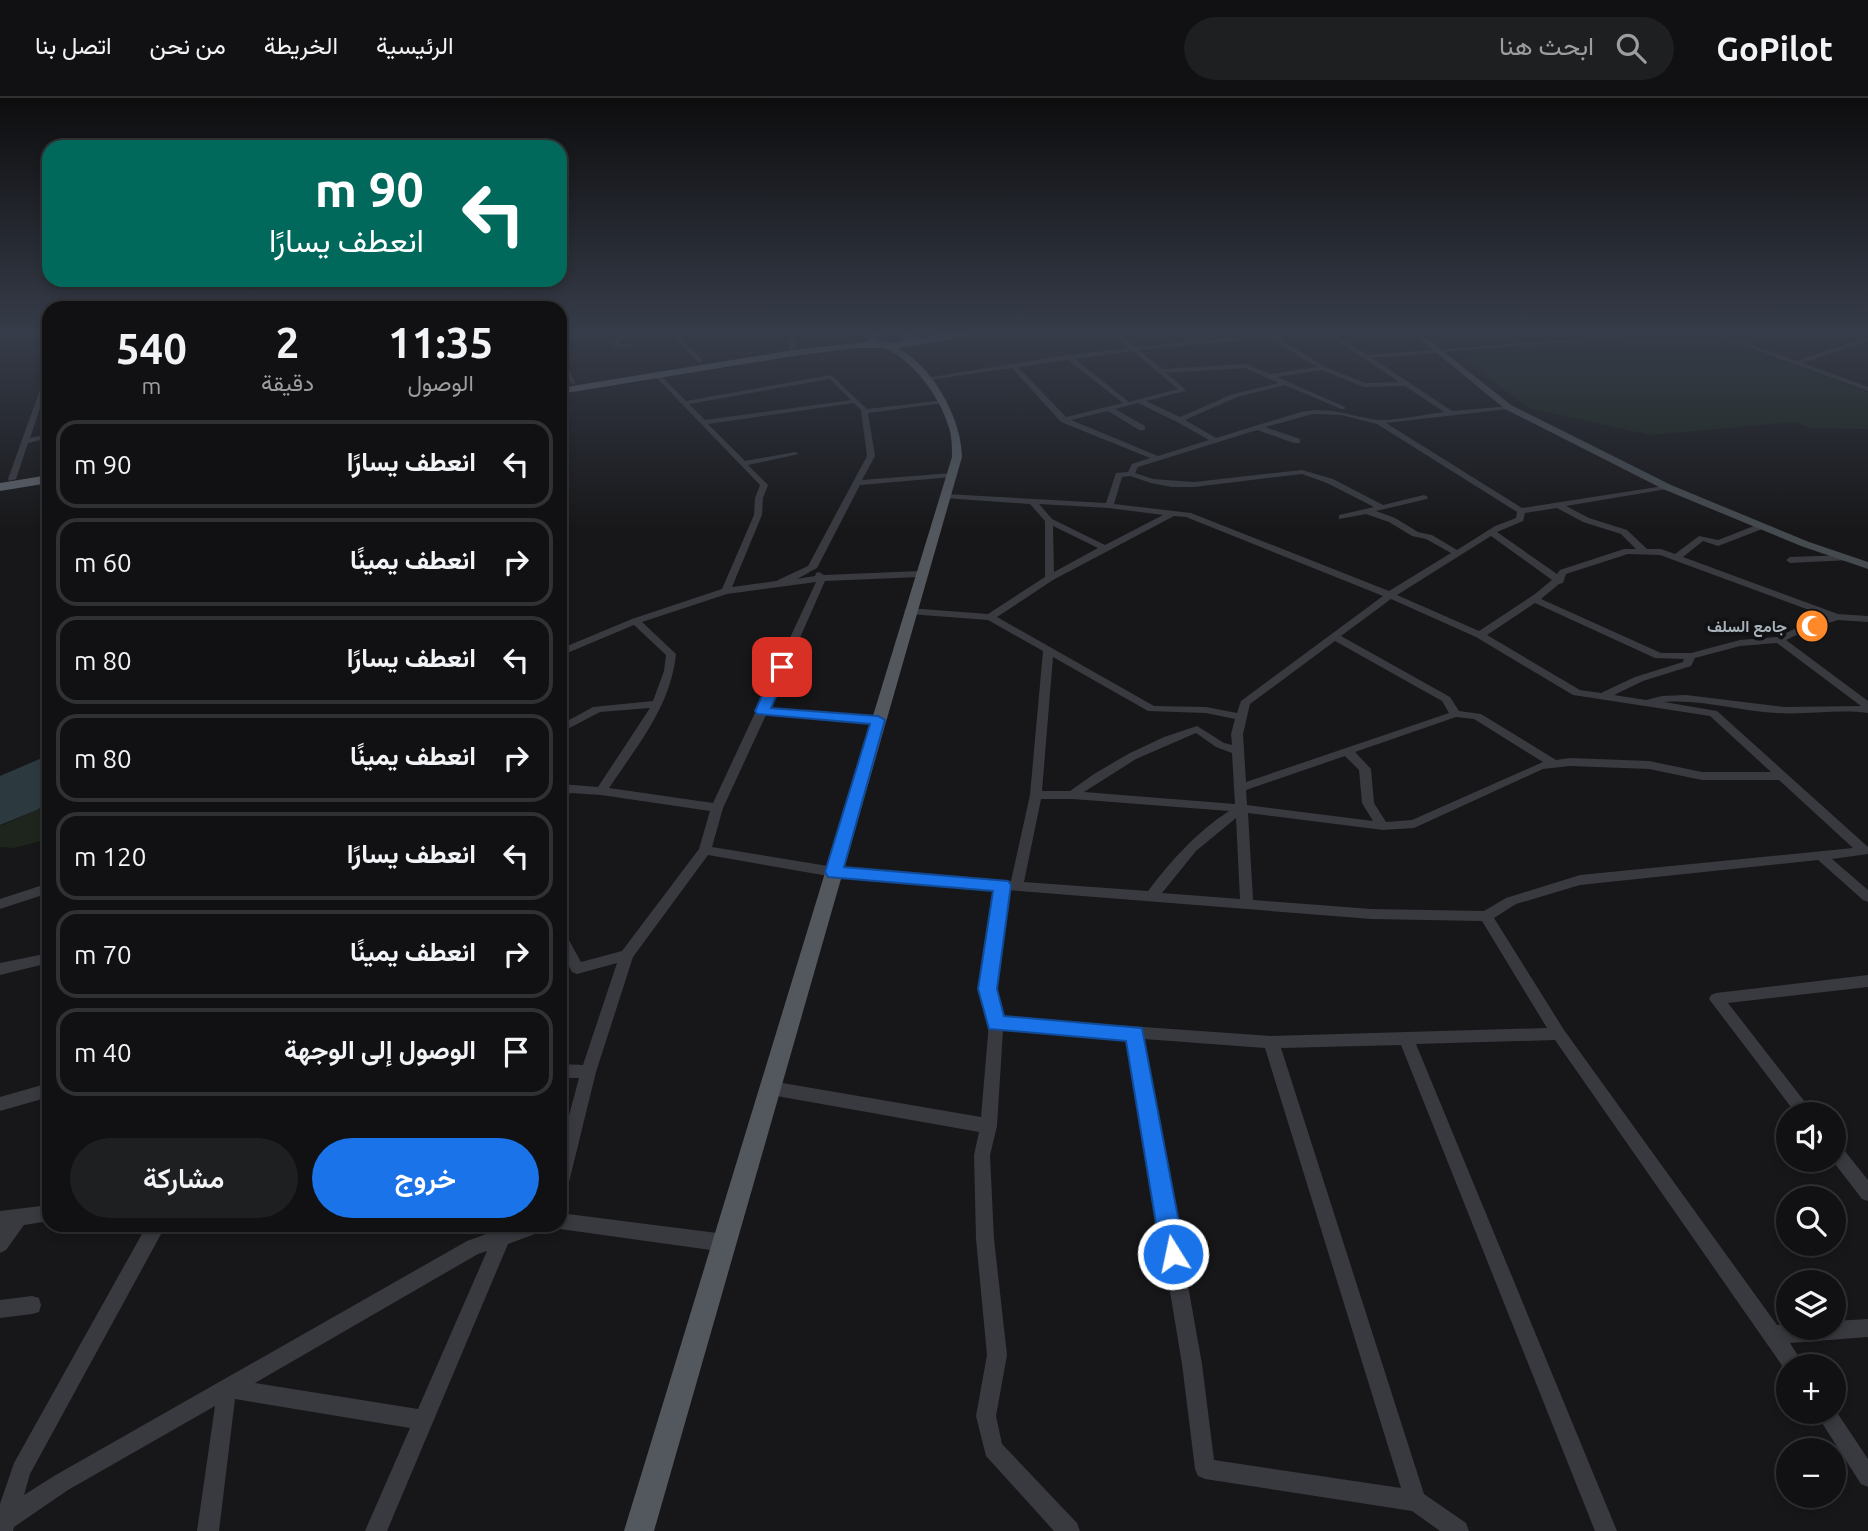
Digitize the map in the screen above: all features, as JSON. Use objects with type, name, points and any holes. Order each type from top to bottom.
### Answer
[{"type":"highway","points":[[6,480],[42,474]]},
{"type":"highway","points":[[0,487],[42,480]]},
{"type":"main road","points":[[1498,399],[1507,407],[1667,487],[1868,566]]},
{"type":"main road","points":[[1507,399],[1668,484],[1868,559]]},
{"type":"main road","points":[[639,1531],[909,611],[952,475],[957,434],[943,401]]},
{"type":"street","points":[[6,480],[26,441],[40,399]]},
{"type":"street","points":[[682,399],[764,485],[759,498],[758,515],[726,591]]},
{"type":"street","points":[[686,403],[709,399]]},
{"type":"street","points":[[780,583],[812,568],[871,456],[864,411],[854,399]]},
{"type":"street","points":[[1044,399],[1064,420],[1157,458]]},
{"type":"street","points":[[1121,399],[1128,404]]},
{"type":"street","points":[[1064,420],[1148,399]]},
{"type":"street","points":[[1180,420],[1226,399]]},
{"type":"street","points":[[1322,399],[1351,412],[1393,420]]},
{"type":"street","points":[[1428,399],[1450,414]]},
{"type":"street","points":[[705,422],[856,401]]},
{"type":"street","points":[[864,411],[943,401]]},
{"type":"street","points":[[1139,401],[1215,440]]},
{"type":"street","points":[[1131,474],[1135,466],[1157,458],[1319,410],[1379,422],[1507,407]]},
{"type":"street","points":[[1109,409],[1142,428]]},
{"type":"street","points":[[1379,422],[1521,511],[1667,487]]},
{"type":"street","points":[[1257,427],[1297,441]]},
{"type":"street","points":[[26,441],[42,438]]},
{"type":"street","points":[[744,463],[794,454]]},
{"type":"street","points":[[1109,506],[1119,475],[1131,474],[1148,482],[1170,485],[1305,472],[1381,507]]},
{"type":"street","points":[[856,483],[952,475]]},
{"type":"street","points":[[945,496],[1175,512],[1390,595],[1480,635],[1577,693],[1713,713],[1866,851]]},
{"type":"street","points":[[1342,517],[1424,497]]},
{"type":"street","points":[[1033,502],[1049,521],[1105,548]]},
{"type":"street","points":[[1558,505],[1586,520],[1623,532],[1645,552]]},
{"type":"street","points":[[1367,511],[1392,520],[1415,534],[1429,537],[1458,554]]},
{"type":"street","points":[[1247,904],[1237,733],[1245,702],[1390,595],[1498,528],[1520,519],[1521,511]]},
{"type":"street","points":[[990,617],[1050,578],[1175,512]]},
{"type":"street","points":[[1049,521],[1050,578]]},
{"type":"street","points":[[1677,557],[1702,538],[1718,542],[1762,526]]},
{"type":"street","points":[[1493,533],[1560,581]]},
{"type":"street","points":[[1480,635],[1560,581],[1563,572],[1628,551],[1661,552],[1837,617],[1866,620]]},
{"type":"street","points":[[1790,560],[1847,558]]},
{"type":"street","points":[[812,568],[822,578]]},
{"type":"street","points":[[567,650],[635,621],[726,591],[822,578],[920,574]]},
{"type":"street","points":[[567,1153],[587,1072],[627,955],[705,850],[717,808],[822,578]]},
{"type":"street","points":[[1533,599],[1659,656],[1691,656],[1740,643],[1779,640],[1837,617]]},
{"type":"street","points":[[909,611],[990,617],[1152,709],[1206,710],[1241,717]]},
{"type":"street","points":[[601,791],[657,704],[672,670],[671,654],[635,621]]},
{"type":"street","points":[[1334,636],[1446,699],[1455,713]]},
{"type":"street","points":[[1779,640],[1868,708]]},
{"type":"street","points":[[1048,650],[1036,795],[1010,886],[988,989],[996,1023],[989,1126],[982,1155],[985,1239],[997,1355],[986,1416],[993,1449],[1069,1531]]},
{"type":"street","points":[[1604,697],[1639,679],[1687,664],[1691,656]]},
{"type":"street","points":[[1645,703],[1667,697],[1809,712],[1868,708]]},
{"type":"street","points":[[567,726],[597,709],[657,704]]},
{"type":"street","points":[[762,711],[878,720]]},
{"type":"street","points":[[1240,788],[1455,713],[1477,716],[1554,764]]},
{"type":"street","points":[[1073,795],[1088,781],[1178,734],[1197,729],[1220,745],[1238,751]]},
{"type":"street","points":[[1347,751],[1365,769],[1368,803],[1382,826]]},
{"type":"street","points":[[1036,795],[1073,795],[1241,808],[1382,826],[1415,824],[1539,766],[1554,764],[1570,762],[1649,765],[1702,776],[1782,776]]},
{"type":"street","points":[[567,788],[717,808]]},
{"type":"street","points":[[1151,897],[1195,844],[1221,820],[1241,808]]},
{"type":"street","points":[[705,850],[834,872],[1371,914],[1486,916],[1511,901],[1580,880],[1866,851]]},
{"type":"street","points":[[1821,856],[1868,897]]},
{"type":"street","points":[[0,904],[42,890]]},
{"type":"street","points":[[1486,916],[1559,1034],[1786,1354]]},
{"type":"street","points":[[567,950],[577,968],[627,955]]},
{"type":"street","points":[[0,969],[42,960]]},
{"type":"street","points":[[1797,1102],[1716,999],[1868,981]]},
{"type":"street","points":[[996,1023],[1271,1042],[1559,1034]]},
{"type":"street","points":[[1135,1034],[1192,1364],[1205,1469],[1416,1501],[1458,1531]]},
{"type":"street","points":[[1406,1038],[1606,1531]]},
{"type":"street","points":[[1271,1042],[1416,1501]]},
{"type":"street","points":[[567,1072],[587,1072]]},
{"type":"street","points":[[771,1088],[989,1126]]},
{"type":"street","points":[[0,1104],[42,1092]]},
{"type":"street","points":[[1846,1166],[1868,1194]]},
{"type":"street","points":[[0,1219],[42,1214]]},
{"type":"street","points":[[0,1244],[19,1217]]},
{"type":"street","points":[[567,1222],[725,1243]]},
{"type":"street","points":[[3,1526],[21,1470],[153,1232]]},
{"type":"street","points":[[3,1526],[61,1483],[496,1232]]},
{"type":"street","points":[[376,1531],[425,1420],[498,1232]]},
{"type":"street","points":[[0,1309],[32,1305]]},
{"type":"street","points":[[1773,1335],[1868,1328]]},
{"type":"street","points":[[227,1388],[425,1420]]},
{"type":"street","points":[[208,1531],[227,1388]]},
{"type":"street","points":[[1833,1424],[1868,1477]]},
{"type":"shaded area","points":[[1516,399],[1868,399],[1868,429],[1811,428],[1795,422],[1651,435],[1528,408]]},
{"type":"shaded area","points":[[42,758],[42,807],[0,825],[0,776]]},
{"type":"shaded area","points":[[42,808],[42,841],[14,848],[0,847],[0,826]]},
{"type":"place","name":"جامع السلف","points":[[1812,626]]},
{"type":"route","points":[[782,667],[762,711],[878,720],[834,872],[1002,885],[988,989],[996,1023],[1135,1034],[1173,1254]]}]
